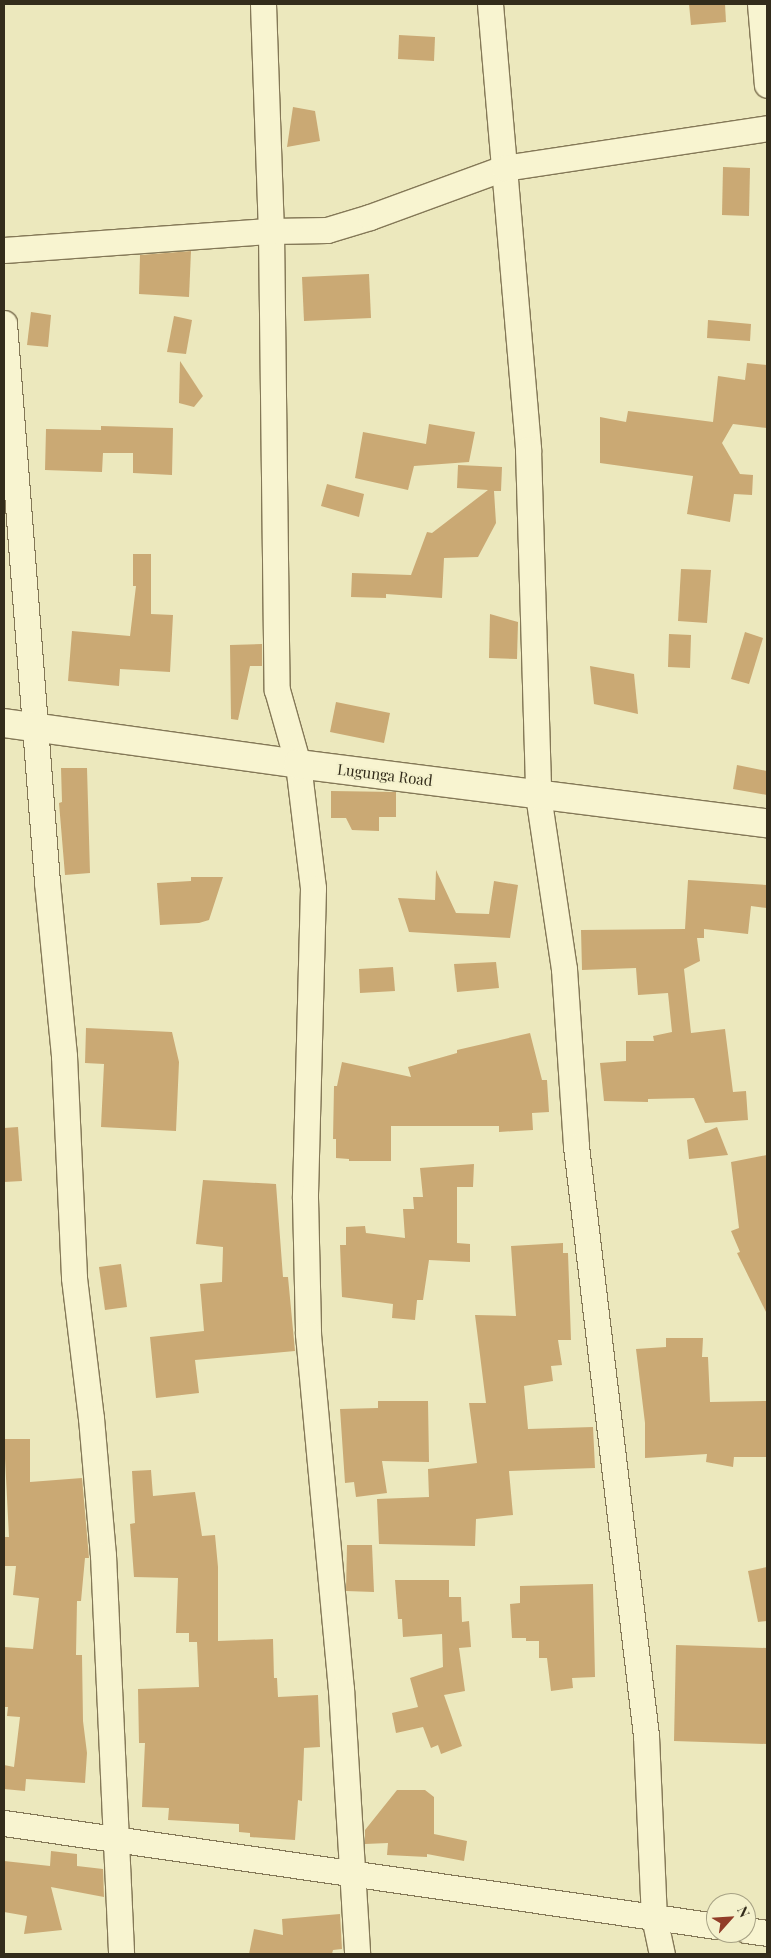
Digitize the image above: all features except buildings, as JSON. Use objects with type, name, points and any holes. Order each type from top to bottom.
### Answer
[{"type":"street","points":[[262,4],[271,231],[277,690],[298,764],[313,888],[305,1198],[308,1334],[341,1689],[354,1872],[357,1954]]},
{"type":"street","points":[[490,4],[528,449],[538,795],[564,969],[576,1146],[646,1736],[654,1917],[662,1954]]},
{"type":"street","points":[[760,4],[767,85]]},
{"type":"street","points":[[4,250],[271,231],[327,230],[370,217],[504,168],[767,128]]},
{"type":"street","points":[[4,323],[47,882],[64,1056],[74,1278],[91,1418],[103,1555],[121,1954]]},
{"type":"street","name":"Lugunga Road","points":[[4,723],[298,764],[767,823]]},
{"type":"street","points":[[4,1823],[354,1872],[706,1925]]}]
